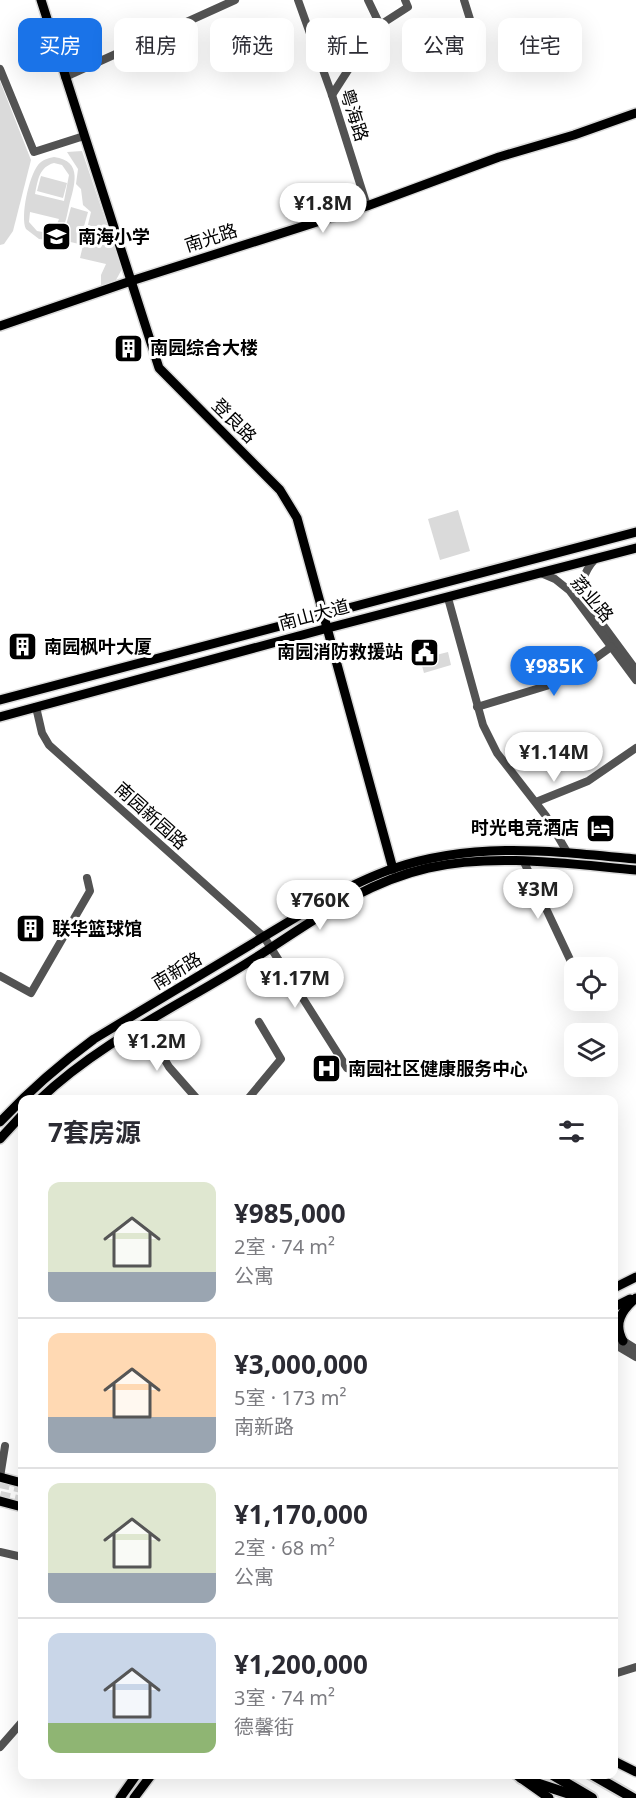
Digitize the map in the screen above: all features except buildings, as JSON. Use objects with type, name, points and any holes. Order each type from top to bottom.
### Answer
[{"type":"highway","points":[[527,1779],[582,1798]]},
{"type":"highway","points":[[560,1779],[592,1798]]},
{"type":"highway","points":[[600,1779],[633,1798]]},
{"type":"highway","points":[[606,1779],[619,1790]]},
{"type":"main road","name":"登良路","points":[[41,0],[159,368],[280,490],[302,530],[393,869]]},
{"type":"main road","name":"南光路","points":[[0,326],[131,281],[367,206],[499,158],[636,113]]},
{"type":"main road","name":"南山大道","points":[[0,700],[636,532]]},
{"type":"main road","name":"南山大道","points":[[0,717],[636,548]]},
{"type":"main road","name":"南新路","points":[[27,1095],[64,1061],[94,1039],[333,895],[393,869],[435,858],[479,851],[514,849],[636,859]]},
{"type":"main road","name":"南新路","points":[[45,1095],[87,1061],[336,905],[406,874],[450,864],[480,862],[524,862],[636,870]]},
{"type":"main road","name":"南新路","points":[[0,1122],[18,1104]]},
{"type":"main road","points":[[0,1139],[18,1119]]},
{"type":"main road","points":[[618,1286],[636,1277]]},
{"type":"main road","points":[[618,1305],[636,1297]]},
{"type":"main road","points":[[618,1343],[619,1320],[626,1306],[636,1297]]},
{"type":"main road","points":[[0,1477],[18,1482]]},
{"type":"main road","points":[[0,1501],[18,1506]]},
{"type":"main road","points":[[618,1763],[636,1772]]},
{"type":"main road","points":[[120,1798],[133,1779]]},
{"type":"main road","points":[[134,1798],[148,1779]]},
{"type":"main road","points":[[522,1779],[549,1798]]},
{"type":"street","points":[[65,77],[235,0]]},
{"type":"street","name":"粤海路","points":[[298,0],[333,94],[367,206]]},
{"type":"street","points":[[368,0],[377,18]]},
{"type":"street","points":[[390,19],[408,7],[405,0]]},
{"type":"street","points":[[465,0],[470,18]]},
{"type":"street","points":[[0,69],[34,152],[84,136]]},
{"type":"street","points":[[333,94],[346,72]]},
{"type":"street","name":"荔业路","points":[[595,559],[584,574],[582,594],[636,670]]},
{"type":"street","name":"荔业路","points":[[541,573],[555,579],[570,591],[636,680]]},
{"type":"street","points":[[448,598],[483,726],[497,753],[536,802],[558,834],[567,852]]},
{"type":"street","points":[[477,707],[556,683],[579,670],[611,646]]},
{"type":"street","name":"南园新园路","points":[[36,707],[42,733],[49,745],[264,937],[347,1068]]},
{"type":"street","points":[[536,802],[588,781],[636,748]]},
{"type":"street","points":[[524,862],[569,957]]},
{"type":"street","points":[[0,976],[30,993],[90,891],[87,878]]},
{"type":"street","points":[[251,1095],[281,1059],[259,1022]]},
{"type":"street","points":[[144,1024],[170,1067],[194,1095]]},
{"type":"street","points":[[618,1343],[636,1349]]},
{"type":"street","points":[[618,1343],[636,1357]]},
{"type":"street","points":[[0,1477],[4,1446]]},
{"type":"street","points":[[0,1552],[18,1556]]},
{"type":"street","points":[[618,1673],[636,1667]]},
{"type":"street","points":[[0,1747],[18,1727]]},
{"type":"shaded area","points":[[0,81],[31,160],[13,231],[4,244],[0,245]]},
{"type":"shaded area","points":[[82,151],[122,269],[116,280],[101,286],[101,275],[106,264],[80,258],[91,212],[83,205],[81,189],[76,184],[78,169],[67,152]]},
{"type":"shaded area","points":[[54,157],[70,164],[75,176],[74,183],[62,229],[53,237],[39,239],[26,229],[25,206],[35,170],[41,162]],"holes":[[[54,163],[62,165],[69,175],[64,201],[35,194],[42,171]],[[30,212],[59,219],[55,229],[48,233],[37,231],[29,222]]]},
{"type":"shaded area","points":[[41,176],[67,183],[63,198],[37,191]]},
{"type":"shaded area","points":[[71,207],[88,212],[79,244],[62,240]]},
{"type":"shaded area","points":[[458,510],[470,551],[440,560],[428,519]]},
{"type":"shaded area","points":[[448,652],[451,665],[424,673],[420,659]]},
{"type":"tunnel","points":[[0,1483],[18,1487]]},
{"type":"tunnel","points":[[0,1496],[18,1500]]},
{"type":"place","name":"南海小学","points":[[57,237]]},
{"type":"place","name":"南园综合大楼","points":[[129,348]]},
{"type":"place","name":"南园枫叶大厦","points":[[23,647]]},
{"type":"place","name":"南园消防救援站","points":[[424,652]]},
{"type":"place","name":"时光电竞酒店","points":[[600,828]]},
{"type":"place","name":"联华篮球馆","points":[[31,929]]},
{"type":"place","name":"南园社区健康服务中心","points":[[327,1069]]}]
